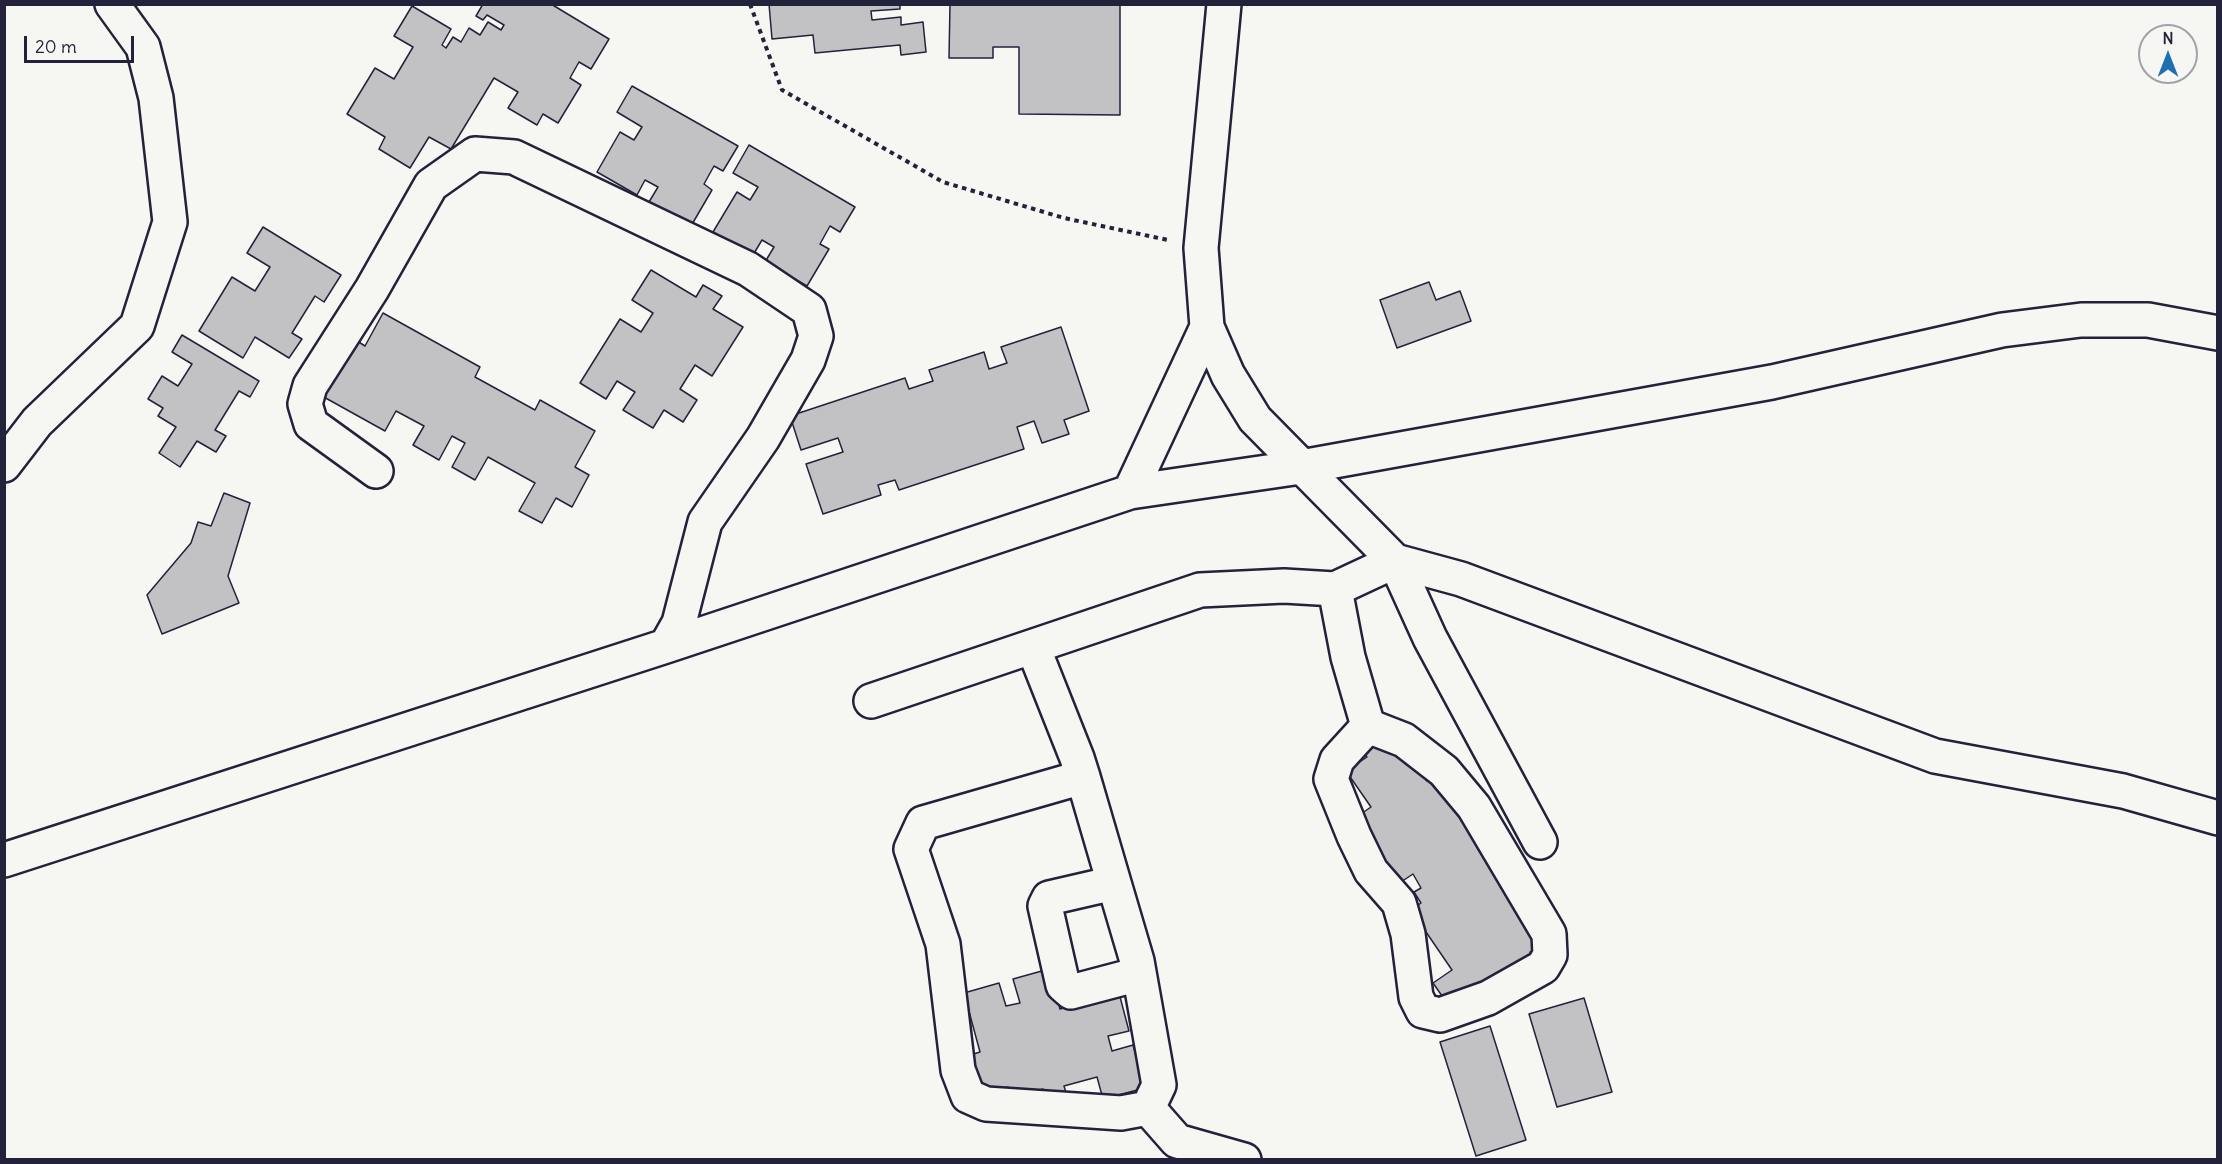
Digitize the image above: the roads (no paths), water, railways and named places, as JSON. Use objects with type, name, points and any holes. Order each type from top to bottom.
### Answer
[{"type":"street","points":[[4,465],[37,422],[137,326],[170,222],[154,88],[143,47],[112,4]]},
{"type":"street","points":[[1224,4],[1201,248],[1207,327],[1228,375],[1255,419],[1395,561],[1430,639],[1540,842]]},
{"type":"street","points":[[376,471],[311,423],[304,404],[310,386],[372,289],[431,185],[475,154],[514,157],[748,269],[809,310],[816,336],[808,360],[763,438],[705,522],[679,623],[666,646]]},
{"type":"street","points":[[4,860],[666,646],[1130,492],[1301,467],[1772,382],[2002,330],[2081,320],[2148,320],[2217,333]]},
{"type":"street","points":[[1130,492],[1207,327]]},
{"type":"street","points":[[871,701],[1200,590],[1284,586],[1335,589],[1395,561],[1461,579],[1935,756],[2123,791],[2217,818]]},
{"type":"street","points":[[1335,589],[1348,657],[1368,726]]},
{"type":"street","points":[[1033,647],[1083,777],[1139,974],[1159,1086],[1148,1108]]},
{"type":"street","points":[[1368,726],[1404,740],[1444,771],[1474,807],[1549,934],[1550,955],[1543,967],[1488,998],[1440,1015],[1422,1011],[1416,997],[1408,934],[1399,903],[1371,870],[1354,836],[1331,779],[1337,760],[1368,726]]},
{"type":"street","points":[[1083,777],[923,823],[911,849],[943,944],[958,1070],[968,1096],[986,1104],[1121,1113],[1148,1108]]},
{"type":"street","points":[[1114,883],[1049,898],[1045,906],[1063,985],[1071,992],[1139,974]]},
{"type":"street","points":[[1148,1108],[1177,1141],[1244,1160]]}]
